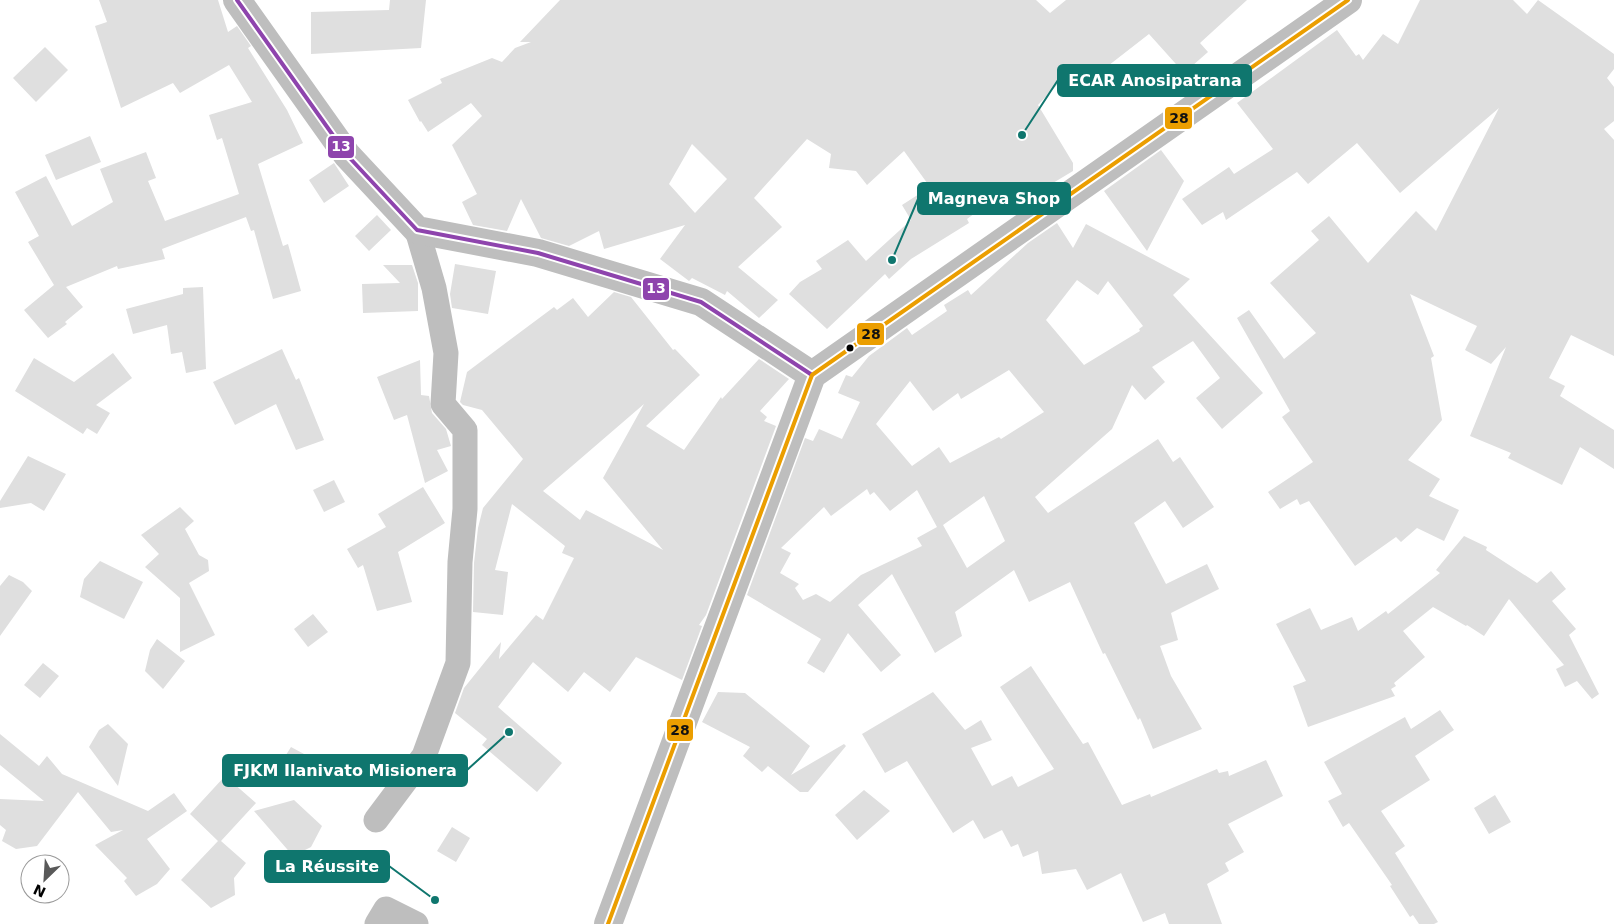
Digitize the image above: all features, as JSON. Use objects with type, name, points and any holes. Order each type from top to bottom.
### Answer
[{"type":"street","points":[[237,0],[347,155],[418,230],[434,288],[446,353],[443,404],[465,430],[465,509],[460,562],[458,663],[424,756],[376,820]]},
{"type":"street","points":[[608,924],[812,374],[1348,0]]},
{"type":"street","points":[[418,230],[538,253],[701,302],[812,374]]},
{"type":"street","points":[[377,924],[386,909],[416,924]]},
{"type":"building","points":[[99,0],[218,0],[228,32],[237,26],[251,46],[248,48],[287,110],[303,143],[258,164],[283,246],[288,244],[301,291],[273,299],[254,230],[251,231],[246,217],[162,249],[165,259],[118,269],[117,266],[66,287],[83,307],[65,322],[67,324],[48,338],[24,310],[54,285],[28,242],[39,236],[15,192],[46,176],[72,226],[113,202],[100,169],[146,152],[156,178],[148,181],[165,221],[239,194],[222,138],[217,140],[209,115],[252,102],[229,65],[180,93],[173,83],[121,108],[95,26],[107,22]]},
{"type":"building","points":[[390,0],[426,0],[421,48],[311,54],[311,12],[389,10]]},
{"type":"building","points":[[560,0],[1036,0],[1050,13],[1066,0],[1247,0],[1200,43],[1208,52],[1184,73],[1149,34],[1086,83],[1074,67],[1038,105],[1073,163],[1073,171],[1033,195],[1025,195],[1017,182],[967,219],[969,223],[911,259],[889,279],[885,274],[827,329],[789,294],[800,282],[822,269],[816,261],[848,240],[866,261],[911,220],[902,205],[930,187],[904,151],[867,185],[856,171],[829,168],[831,154],[807,139],[754,198],[782,227],[738,267],[778,300],[759,318],[727,291],[725,295],[692,278],[689,281],[660,259],[685,225],[604,249],[599,231],[569,246],[541,238],[521,199],[507,231],[473,225],[462,202],[477,194],[452,145],[482,116],[471,103],[428,132],[408,100],[442,83],[440,79],[492,58],[502,62],[515,48],[531,42],[520,42]],"holes":[[[692,144],[727,179],[695,213],[669,184]]]},
{"type":"building","points":[[1420,0],[1513,0],[1527,14],[1538,0],[1614,54],[1614,69],[1607,78],[1614,87],[1614,121],[1604,129],[1614,140],[1614,356],[1571,335],[1549,378],[1565,386],[1560,396],[1614,430],[1614,469],[1580,447],[1562,485],[1508,458],[1511,453],[1470,436],[1506,347],[1491,364],[1465,350],[1477,326],[1410,294],[1434,356],[1431,358],[1442,420],[1408,460],[1440,479],[1429,496],[1459,510],[1444,541],[1417,528],[1401,542],[1396,537],[1355,566],[1309,501],[1300,505],[1297,499],[1280,509],[1268,492],[1313,462],[1282,417],[1290,411],[1237,318],[1249,310],[1284,359],[1316,333],[1270,283],[1319,240],[1311,231],[1329,216],[1368,263],[1416,211],[1436,231],[1499,108],[1400,193],[1357,143],[1308,184],[1297,172],[1226,220],[1223,212],[1202,225],[1182,199],[1229,167],[1234,174],[1273,149],[1237,103],[1337,30],[1356,56],[1359,54],[1363,60],[1383,34],[1398,44]]},
{"type":"building","points":[[45,47],[68,70],[36,102],[13,78]]},
{"type":"building","points":[[90,136],[101,162],[56,180],[45,155]]},
{"type":"building","points":[[1161,150],[1184,181],[1147,251],[1104,191]]},
{"type":"building","points":[[334,163],[349,186],[324,203],[309,180]]},
{"type":"building","points":[[377,215],[391,230],[369,251],[355,236]]},
{"type":"building","points":[[1057,223],[1073,248],[1086,224],[1190,279],[1173,295],[1263,393],[1222,429],[1196,398],[1220,378],[1193,341],[1152,367],[1165,382],[1145,400],[1132,385],[1112,429],[1035,497],[1048,513],[1158,439],[1173,462],[1180,457],[1214,507],[1183,528],[1165,501],[1134,523],[1166,584],[1207,564],[1219,589],[1171,613],[1178,640],[1160,646],[1171,676],[1202,729],[1153,749],[1140,718],[1138,720],[1105,653],[1103,654],[1070,582],[1029,602],[1014,570],[955,612],[962,636],[935,653],[892,574],[858,605],[901,655],[881,672],[848,633],[824,673],[807,663],[821,639],[747,595],[805,438],[813,441],[819,429],[842,439],[860,402],[838,393],[846,375],[852,377],[869,356],[907,328],[912,335],[947,311],[944,305],[968,290],[971,295],[1028,243]],"holes":[[[1077,280],[1098,295],[1108,281],[1143,326],[1139,329],[1140,331],[1084,365],[1046,320]],[[1009,370],[1044,412],[1001,439],[999,437],[950,463],[939,447],[912,466],[876,424],[910,381],[933,411],[958,393],[961,399]],[[867,489],[870,495],[874,492],[890,511],[917,490],[937,527],[917,538],[922,546],[861,575],[830,602],[816,594],[803,600],[795,588],[799,584],[780,573],[791,553],[781,548],[824,507],[831,516]],[[984,496],[1005,541],[967,568],[943,525]]]},
{"type":"building","points":[[455,264],[496,271],[488,314],[452,308],[450,294]]},
{"type":"building","points":[[383,265],[412,265],[418,283],[418,311],[363,313],[362,284],[400,283]]},
{"type":"building","points":[[203,287],[206,369],[186,373],[182,352],[171,354],[167,325],[133,334],[126,309],[183,294],[183,288]]},
{"type":"building","points":[[614,292],[631,297],[673,350],[675,349],[700,375],[646,426],[684,450],[721,397],[722,399],[759,359],[789,379],[760,411],[767,417],[764,421],[776,426],[706,615],[699,625],[702,626],[682,680],[636,657],[610,692],[584,672],[568,692],[533,662],[498,707],[562,763],[537,792],[482,745],[487,739],[455,713],[464,688],[501,642],[499,659],[536,615],[543,620],[574,558],[562,553],[565,546],[512,504],[495,570],[508,572],[503,615],[473,612],[474,563],[478,528],[483,508],[523,459],[482,410],[463,405],[460,402],[467,372],[554,307],[557,310],[573,298],[588,317]],"holes":[[[644,404],[603,478],[663,550],[586,510],[580,520],[543,491]]]},
{"type":"building","points":[[282,349],[296,380],[299,378],[324,440],[296,450],[276,404],[235,425],[213,382]]},
{"type":"building","points":[[113,353],[132,378],[96,405],[110,413],[97,434],[87,428],[83,434],[15,391],[34,358],[74,382]]},
{"type":"building","points":[[420,360],[421,395],[429,396],[432,413],[446,429],[451,446],[437,450],[448,471],[425,483],[407,415],[394,420],[377,377]]},
{"type":"building","points":[[28,456],[66,474],[44,511],[31,503],[0,508],[0,501]]},
{"type":"building","points":[[334,480],[345,502],[324,512],[313,490]]},
{"type":"building","points":[[423,487],[445,523],[398,552],[412,602],[377,611],[363,565],[358,568],[347,549],[386,527],[378,514]]},
{"type":"building","points":[[180,507],[194,521],[185,529],[199,555],[208,560],[209,571],[189,583],[215,635],[180,652],[180,598],[145,567],[159,554],[141,535]]},
{"type":"building","points":[[1464,536],[1487,547],[1486,550],[1537,583],[1551,571],[1566,589],[1552,601],[1576,629],[1569,635],[1599,694],[1592,699],[1577,681],[1565,687],[1556,669],[1564,665],[1509,599],[1484,636],[1433,607],[1403,631],[1425,657],[1394,683],[1396,686],[1391,689],[1395,696],[1308,727],[1293,686],[1306,681],[1276,624],[1310,608],[1321,630],[1352,617],[1358,631],[1386,611],[1388,614],[1440,573],[1436,570]]},
{"type":"building","points":[[100,561],[143,582],[124,619],[80,597],[84,579]]},
{"type":"building","points":[[9,575],[23,582],[32,591],[0,636],[0,586]]},
{"type":"building","points":[[313,614],[328,632],[308,647],[294,629]]},
{"type":"building","points":[[157,639],[185,661],[163,689],[145,671],[150,650]]},
{"type":"building","points":[[43,663],[59,676],[40,698],[24,685]]},
{"type":"building","points":[[1031,666],[1083,744],[1088,742],[1122,805],[1150,794],[1151,797],[1217,769],[1219,773],[1228,771],[1229,776],[1266,760],[1283,796],[1228,824],[1244,852],[1225,863],[1229,871],[1207,884],[1222,924],[1169,924],[1165,913],[1143,922],[1121,873],[1087,890],[1076,869],[1042,874],[1038,851],[1023,857],[1018,844],[1011,847],[1002,830],[984,839],[973,820],[953,833],[907,761],[885,773],[862,734],[933,692],[965,730],[981,720],[992,740],[971,748],[992,786],[1012,776],[1018,787],[1054,769],[1000,687]]},
{"type":"building","points":[[718,692],[745,693],[810,746],[791,775],[844,744],[846,746],[808,792],[800,792],[768,766],[762,772],[743,756],[750,747],[702,722]]},
{"type":"building","points":[[1440,710],[1454,730],[1415,756],[1430,780],[1381,811],[1405,846],[1395,853],[1438,922],[1434,924],[1419,924],[1413,915],[1410,917],[1390,886],[1392,885],[1349,823],[1343,827],[1328,801],[1342,794],[1324,762],[1405,717],[1411,729]]},
{"type":"building","points":[[108,724],[128,744],[118,786],[89,747],[99,730]]},
{"type":"building","points":[[0,734],[39,766],[47,756],[62,774],[148,811],[174,793],[187,811],[147,839],[170,869],[157,884],[136,896],[124,881],[127,878],[95,845],[123,830],[111,832],[78,792],[37,846],[16,849],[2,841],[6,830],[0,825],[0,799],[44,801],[0,765]]},
{"type":"building","points":[[291,747],[332,769],[302,780],[279,766]]},
{"type":"building","points":[[225,776],[256,803],[221,841],[246,863],[234,878],[235,895],[211,908],[181,880],[218,841],[190,814]]},
{"type":"building","points":[[864,790],[890,811],[857,840],[835,815]]},
{"type":"building","points":[[1495,795],[1511,822],[1489,834],[1474,808]]},
{"type":"building","points":[[294,800],[322,826],[311,847],[293,856],[254,811]]},
{"type":"building","points":[[452,827],[470,838],[456,862],[437,851]]},
{"type":"transit line","name":"13","points":[[237,0],[347,155],[417,230],[538,253],[701,302],[812,375]]},
{"type":"transit line","name":"28","points":[[608,924],[812,375],[1348,0]]},
{"type":"place","name":"ECAR Anosipatrana","points":[[1022,135]]},
{"type":"place","name":"Magneva Shop","points":[[892,260]]},
{"type":"place","name":"FJKM Ilanivato Misionera","points":[[509,732]]},
{"type":"place","name":"La Réussite","points":[[435,900]]}]
